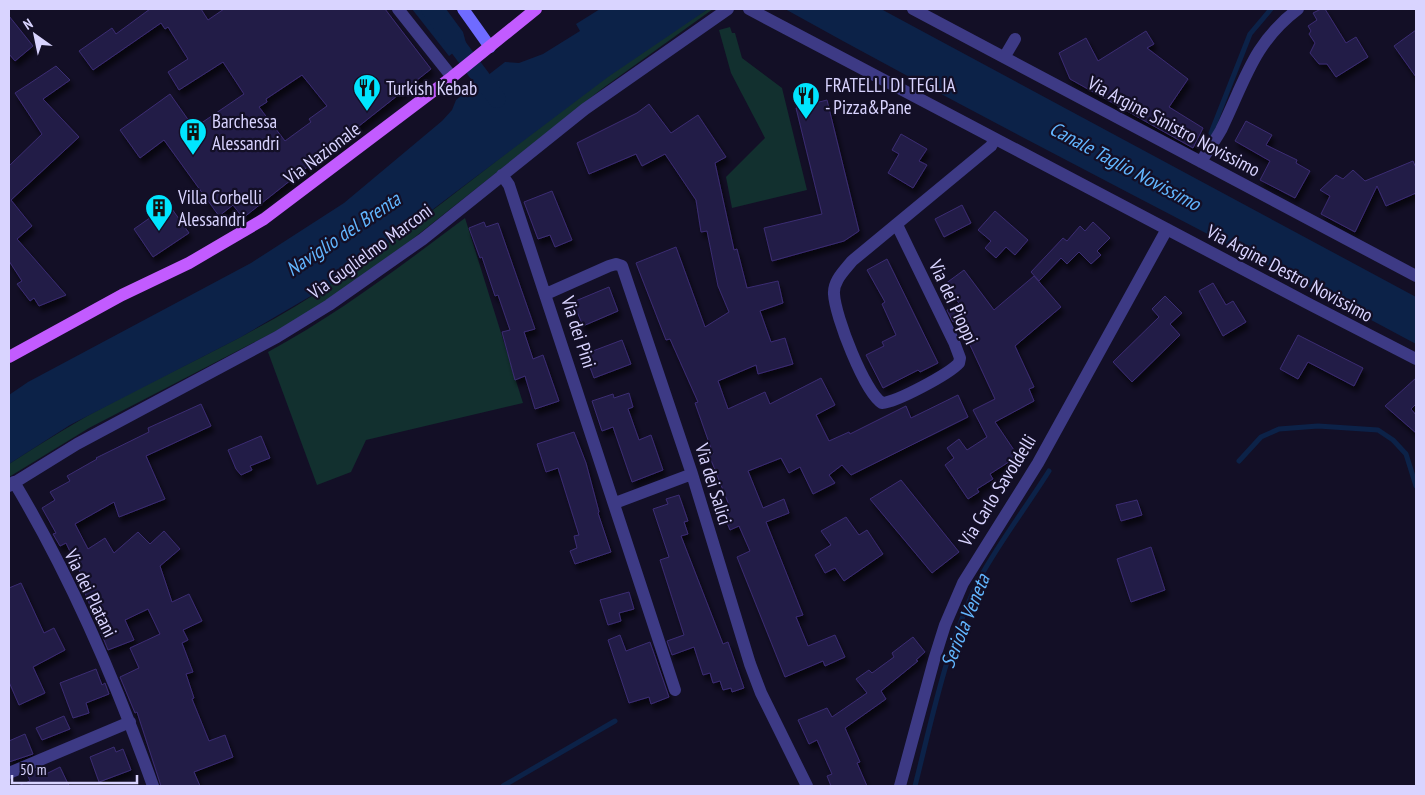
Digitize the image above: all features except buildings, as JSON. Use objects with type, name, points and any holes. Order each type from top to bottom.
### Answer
[{"type":"main road","points":[[463,9],[487,50]]},
{"type":"main road","name":"Via Nazionale","points":[[9,358],[51,332],[189,263],[242,233],[291,200],[454,76],[536,9]]},
{"type":"street","points":[[398,9],[454,76]]},
{"type":"street","name":"Via Guglielmo Marconi","points":[[11,484],[122,419],[277,337],[329,305],[423,239],[627,78],[728,9]]},
{"type":"street","name":"Via Argine Destro Novissimo","points":[[749,9],[1166,230],[1416,359]]},
{"type":"street","name":"Via Argine Sinistro Novissimo","points":[[913,9],[1005,56],[1416,276]]},
{"type":"street","points":[[1201,162],[1220,131],[1260,48],[1279,25],[1298,9]]},
{"type":"street","points":[[1005,56],[1015,39]]},
{"type":"street","name":"Via dei Pioppi","points":[[897,225],[960,358],[959,364],[949,373],[893,401],[882,403],[872,393],[842,331],[834,294],[836,282],[852,261],[991,146],[995,139]]},
{"type":"street","name":"Via dei Pini","points":[[502,175],[509,185],[546,294],[675,690]]},
{"type":"street","name":"Via Carlo Savoldelli","points":[[900,786],[934,660],[963,583],[1038,463],[1166,230]]},
{"type":"street","name":"Via dei Salici","points":[[546,294],[609,266],[616,264],[622,266],[692,474],[750,664],[761,694],[807,786]]},
{"type":"street","points":[[615,504],[692,474]]},
{"type":"street","name":"Via dei Platani","points":[[11,484],[77,602],[130,722],[153,786]]},
{"type":"street","points":[[9,773],[130,722]]},
{"type":"green space","points":[[708,9],[713,9],[603,88],[410,241],[320,305],[276,331],[89,428],[9,477],[9,464],[60,432],[113,402],[254,330],[335,281],[382,248],[612,73]]},
{"type":"green space","points":[[730,27],[732,33],[735,33],[742,58],[782,88],[807,190],[732,208],[726,177],[765,138],[731,73],[719,30]]},
{"type":"green space","points":[[465,218],[523,403],[366,440],[351,472],[317,485],[268,352],[344,306]]},
{"type":"water","points":[[412,9],[446,9],[463,32],[466,43],[449,56]]},
{"type":"water","name":"Naviglio del Brenta","points":[[600,9],[708,9],[608,77],[333,283],[241,337],[70,425],[9,464],[9,395],[28,382],[251,263],[344,203],[442,121],[452,110],[456,100],[505,62],[519,63],[543,54],[580,31],[576,24]]},
{"type":"water","name":"Canale Taglio Novissimo","points":[[785,9],[881,9],[1416,297],[1416,344],[942,94]]},
{"type":"waterway","points":[[430,9],[497,99]]},
{"type":"waterway","name":"Seriola Veneta","points":[[1211,133],[1250,34],[1271,9]]},
{"type":"waterway","points":[[1239,461],[1261,437],[1279,429],[1318,426],[1378,430],[1393,440],[1406,454],[1416,486]]},
{"type":"waterway","name":"Seriola Veneta","points":[[915,786],[942,679],[969,601],[981,576],[1049,471]]},
{"type":"waterway","points":[[503,786],[615,721]]},
{"type":"place","name":"Turkish Kebab","points":[[367,112]]},
{"type":"place","name":"FRATELLI DI TEGLIA - Pizza&Pane","points":[[806,120]]},
{"type":"place","name":"Barchessa Alessandri","points":[[193,156]]},
{"type":"place","name":"Villa Corbelli Alessandri","points":[[159,232]]}]
